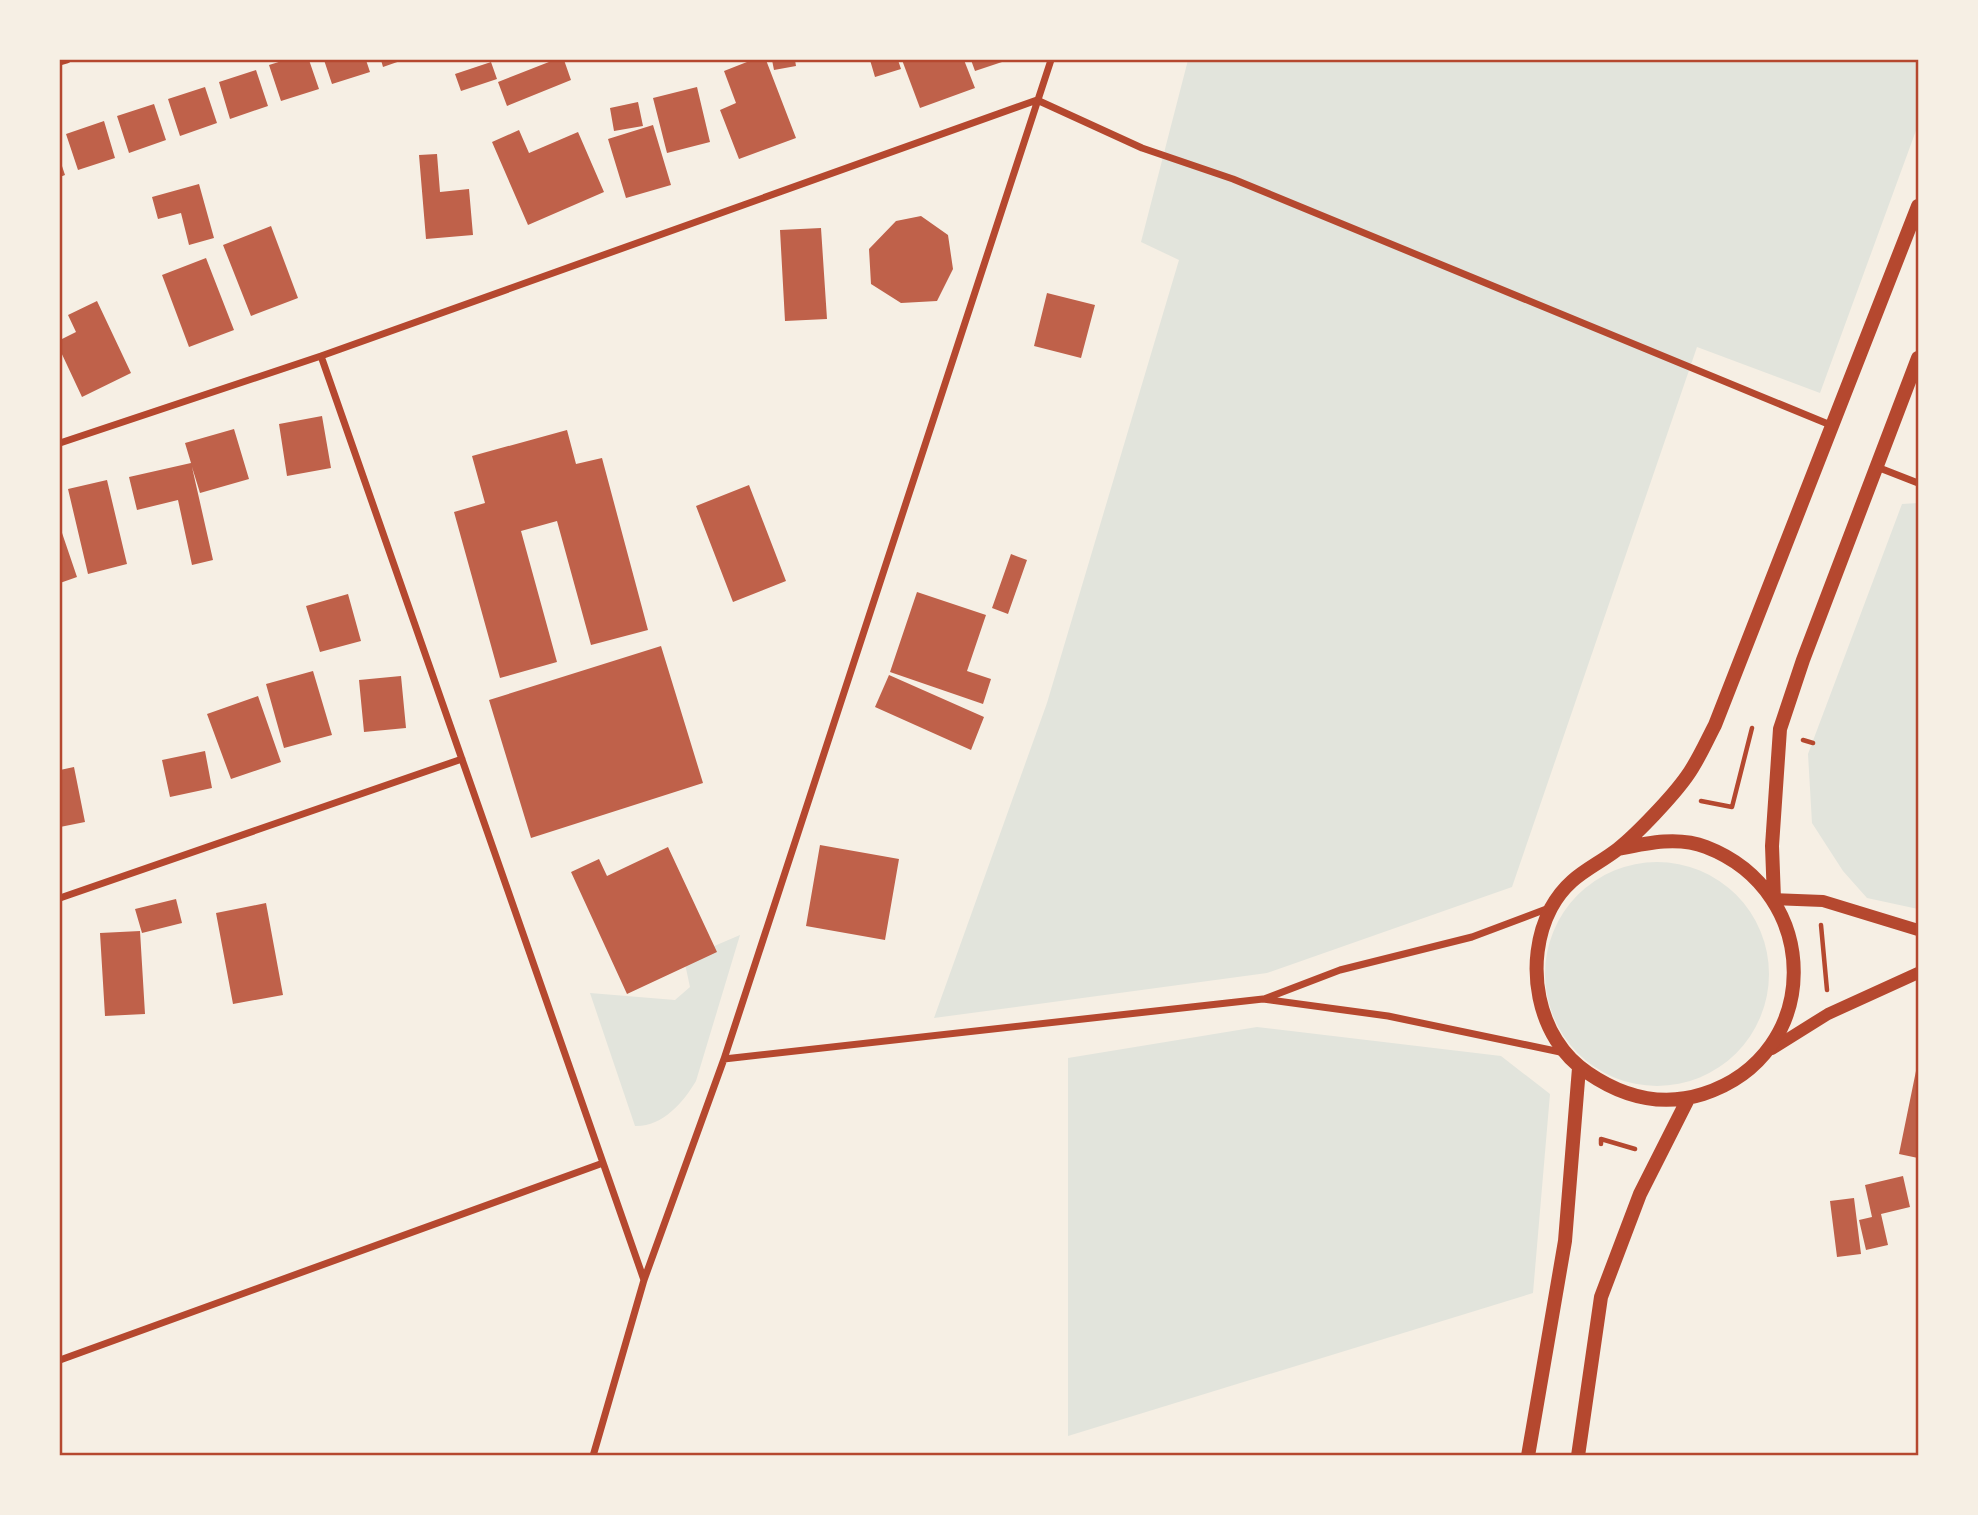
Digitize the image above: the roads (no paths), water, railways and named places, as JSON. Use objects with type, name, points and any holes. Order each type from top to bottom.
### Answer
[{"type":"main road","points":[[1618,849],[1661,840],[1705,846],[1744,867],[1774,899],[1790,934],[1795,972],[1789,1010],[1772,1049],[1721,1088],[1688,1099],[1649,1100],[1612,1089],[1579,1068],[1565,1054],[1546,1020],[1536,982],[1538,944],[1552,907],[1580,872],[1618,849],[1679,785],[1687,776],[1715,725],[1919,206]]},
{"type":"main road","points":[[1774,899],[1772,846],[1780,734],[1803,660],[1919,358]]},
{"type":"main road","points":[[1528,1455],[1565,1241],[1579,1068]]},
{"type":"main road","points":[[1578,1455],[1601,1297],[1640,1194],[1688,1099]]},
{"type":"street","points":[[60,62],[67,60]]},
{"type":"street","points":[[593,1455],[644,1280],[724,1059],[1051,60]]},
{"type":"street","points":[[60,443],[321,356],[1037,100],[1142,148],[1233,179],[1834,426]]},
{"type":"street","points":[[321,356],[644,1280]]},
{"type":"street","points":[[1877,467],[1919,483]]},
{"type":"street","points":[[60,898],[462,759]]},
{"type":"street","points":[[1774,899],[1832,903],[1919,930]]},
{"type":"street","points":[[1264,999],[1340,970],[1472,937],[1552,907]]},
{"type":"street","points":[[1772,1049],[1837,1009],[1919,973]]},
{"type":"street","points":[[724,1059],[1264,999],[1388,1016],[1565,1054]]},
{"type":"street","points":[[60,1360],[603,1163]]}]
